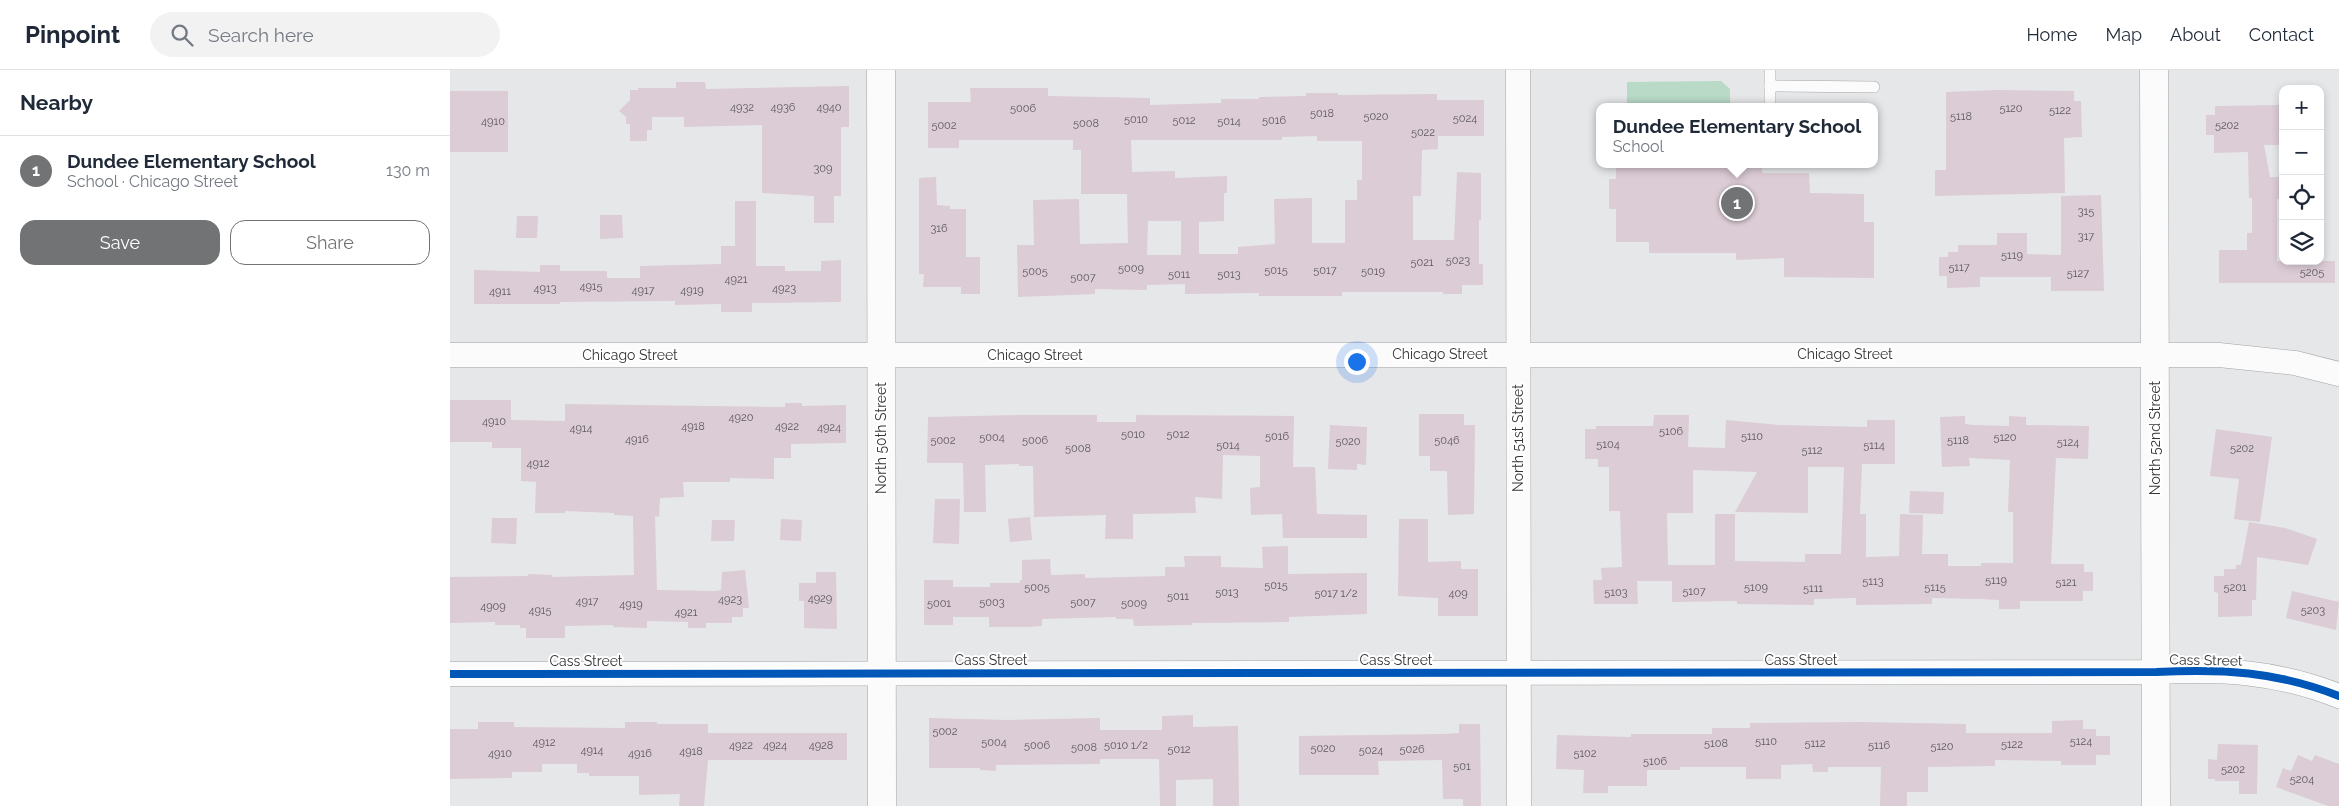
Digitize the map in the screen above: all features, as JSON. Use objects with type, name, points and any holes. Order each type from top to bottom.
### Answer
[{"type":"street","name":"North 50th Street","points":[[881,70],[882,806]]},
{"type":"street","name":"North 51st Street","points":[[1518,70],[1519,806]]},
{"type":"street","name":"North 52nd Street","points":[[2154,70],[2156,806]]},
{"type":"street","name":"Chicago Street","points":[[450,355],[2154,355],[2247,356],[2295,363],[2339,374]]},
{"type":"street","name":"Cass Street","points":[[450,674],[2156,672],[2215,669],[2261,674],[2312,686],[2339,696]]},
{"type":"lane","points":[[1770,70],[1770,103]]},
{"type":"lane","points":[[1770,86],[1874,87]]},
{"type":"green space","points":[[1721,81],[1730,89],[1730,103],[1627,103],[1627,82]]},
{"type":"building","points":[[676,82],[705,82],[706,89],[849,86],[849,127],[841,127],[841,196],[834,196],[834,223],[814,223],[814,196],[762,193],[762,125],[684,127],[684,117],[652,117],[652,130],[647,130],[647,141],[630,141],[630,124],[626,124],[626,117],[619,111],[630,100],[630,90],[638,90],[638,88],[676,88]]},
{"type":"building","points":[[970,88],[1048,88],[1048,96],[1150,98],[1150,105],[1221,103],[1221,99],[1306,96],[1306,93],[1338,93],[1338,95],[1437,94],[1437,100],[1484,100],[1484,136],[1438,136],[1438,149],[1422,150],[1421,196],[1413,196],[1413,240],[1454,240],[1457,172],[1481,173],[1479,264],[1483,264],[1483,285],[1462,285],[1462,294],[1443,294],[1443,292],[1342,292],[1342,296],[1259,296],[1259,293],[1185,294],[1185,284],[1147,285],[1147,290],[1095,289],[1095,294],[1018,297],[1017,245],[1034,245],[1033,200],[1079,199],[1080,244],[1128,243],[1127,194],[1081,194],[1081,150],[1073,150],[1073,140],[959,140],[959,148],[928,148],[928,102],[971,102]],"holes":[[[1317,136],[1317,141],[1362,141],[1362,180],[1357,180],[1357,200],[1345,200],[1345,243],[1312,243],[1312,198],[1274,199],[1275,244],[1238,247],[1238,254],[1199,254],[1199,222],[1224,221],[1224,193],[1227,193],[1227,176],[1175,178],[1175,171],[1132,172],[1131,140],[1282,140],[1282,137]],[[1148,221],[1181,221],[1181,255],[1147,255]]]},
{"type":"building","points":[[1997,90],[2074,91],[2074,101],[2081,101],[2082,137],[2064,138],[2065,193],[1935,196],[1935,170],[1946,170],[1946,92]]},
{"type":"building","points":[[450,91],[508,91],[508,152],[450,152]]},
{"type":"building","points":[[2279,105],[2279,145],[2264,145],[2270,177],[2279,177],[2277,261],[2279,261],[2279,265],[2324,265],[2324,261],[2335,261],[2335,283],[2219,283],[2219,250],[2247,250],[2247,233],[2252,233],[2252,198],[2249,198],[2248,152],[2214,153],[2214,135],[2206,135],[2206,115],[2215,115],[2215,106]]},
{"type":"building","points":[[1616,168],[1762,168],[1762,173],[1809,173],[1810,193],[1864,194],[1864,222],[1874,222],[1874,278],[1784,277],[1784,258],[1736,260],[1736,253],[1649,253],[1649,242],[1616,242],[1616,209],[1609,209],[1609,179],[1616,179]]},
{"type":"building","points":[[936,177],[937,205],[950,206],[950,209],[966,209],[966,257],[980,257],[980,294],[961,294],[961,287],[923,287],[924,274],[919,274],[919,178]]},
{"type":"building","points":[[2101,195],[2104,291],[2051,291],[2051,277],[1980,277],[1980,287],[1947,288],[1947,276],[1939,276],[1939,257],[1948,257],[1948,252],[1958,252],[1958,245],[1997,245],[1997,233],[2027,233],[2027,254],[2061,255],[2061,196]]},
{"type":"building","points":[[735,201],[756,201],[756,266],[785,266],[785,271],[821,271],[821,261],[841,260],[841,302],[752,303],[752,312],[721,312],[721,304],[675,305],[675,301],[474,304],[474,270],[540,272],[540,265],[560,265],[560,271],[607,271],[607,278],[640,278],[640,266],[721,264],[721,246],[735,246]]},
{"type":"building","points":[[600,215],[622,215],[623,238],[600,239]]},
{"type":"building","points":[[517,216],[538,216],[537,238],[516,238]]},
{"type":"building","points":[[450,400],[511,400],[511,420],[565,421],[565,404],[785,407],[785,403],[802,403],[802,406],[846,405],[846,443],[791,444],[791,458],[774,458],[774,479],[730,478],[730,482],[683,482],[684,497],[660,498],[659,517],[655,516],[657,590],[721,590],[722,572],[745,570],[749,608],[743,608],[743,617],[732,617],[732,623],[706,623],[706,628],[688,628],[688,622],[647,621],[647,628],[613,627],[613,625],[565,626],[565,638],[526,638],[526,628],[520,628],[520,625],[495,625],[495,622],[450,623],[450,577],[528,576],[528,574],[552,575],[552,577],[634,575],[633,516],[614,515],[614,513],[565,511],[565,513],[535,513],[536,482],[521,481],[521,448],[492,448],[492,442],[450,442]]},
{"type":"building","points":[[1419,414],[1464,414],[1464,425],[1475,425],[1474,514],[1448,515],[1447,471],[1430,471],[1430,456],[1419,456]]},
{"type":"building","points":[[1097,415],[1097,422],[1136,422],[1136,415],[1294,416],[1293,467],[1315,467],[1317,514],[1367,515],[1367,538],[1283,538],[1282,514],[1251,515],[1250,488],[1260,487],[1260,456],[1223,455],[1222,499],[1195,497],[1196,513],[1133,514],[1133,539],[1105,539],[1106,515],[1034,517],[1033,466],[1019,466],[1019,464],[985,465],[986,512],[964,512],[963,463],[927,463],[928,417]]},
{"type":"building","points":[[1654,415],[1689,415],[1688,447],[1725,448],[1726,420],[1779,425],[1867,427],[1867,420],[1895,420],[1895,464],[1862,464],[1860,514],[1866,514],[1866,557],[1899,556],[1900,514],[1923,515],[1922,554],[1948,554],[1948,566],[1981,566],[1981,563],[2013,563],[2013,512],[2008,512],[2010,460],[1969,458],[1970,466],[1942,467],[1940,417],[1965,416],[1965,424],[1974,425],[2009,426],[2009,416],[2026,417],[2026,425],[2089,426],[2088,459],[2056,458],[2051,564],[2084,564],[2084,572],[2093,572],[2093,591],[2083,591],[2083,601],[2020,601],[2020,609],[1999,609],[1999,600],[1932,598],[1932,604],[1856,605],[1856,598],[1814,599],[1814,605],[1737,604],[1737,601],[1672,602],[1672,581],[1637,581],[1638,604],[1594,604],[1593,580],[1602,580],[1601,568],[1622,567],[1620,511],[1609,511],[1609,467],[1598,467],[1598,459],[1585,459],[1585,429],[1596,429],[1596,426],[1653,426]],"holes":[[[1808,467],[1844,467],[1841,554],[1805,554],[1805,562],[1735,561],[1735,514],[1715,514],[1715,565],[1668,565],[1667,513],[1693,513],[1693,470],[1757,472],[1735,512],[1808,513]]]},
{"type":"building","points":[[1330,425],[1367,427],[1366,465],[1357,464],[1357,470],[1328,469]]},
{"type":"building","points":[[2216,429],[2272,437],[2260,522],[2234,519],[2239,479],[2210,476]]},
{"type":"building","points":[[1910,491],[1944,492],[1943,514],[1909,513]]},
{"type":"building","points":[[935,499],[960,499],[959,544],[933,543]]},
{"type":"building","points":[[1030,517],[1032,540],[1010,542],[1008,519]]},
{"type":"building","points":[[492,518],[517,518],[516,544],[491,543]]},
{"type":"building","points":[[781,519],[802,520],[801,541],[780,540]]},
{"type":"building","points":[[1399,519],[1428,519],[1428,562],[1461,561],[1461,569],[1478,569],[1478,616],[1438,616],[1438,598],[1398,596]]},
{"type":"building","points":[[712,520],[735,520],[734,541],[711,541]]},
{"type":"building","points":[[2249,522],[2285,528],[2317,539],[2308,565],[2257,557],[2256,600],[2252,600],[2252,616],[2218,617],[2218,593],[2214,592],[2214,576],[2224,576],[2224,569],[2236,569],[2236,565],[2241,565]]},
{"type":"building","points":[[1288,546],[1288,574],[1367,573],[1367,614],[1289,617],[1289,622],[1192,623],[1192,625],[1134,626],[1133,619],[1116,619],[1116,617],[1042,619],[1042,626],[1028,627],[989,627],[989,617],[953,617],[953,625],[924,625],[924,580],[953,580],[953,587],[990,587],[990,583],[1020,583],[1020,580],[1022,580],[1022,560],[1050,559],[1051,575],[1085,574],[1085,578],[1165,576],[1165,567],[1185,567],[1184,556],[1221,556],[1221,567],[1263,568],[1262,547]]},
{"type":"building","points":[[816,572],[836,572],[837,629],[804,628],[804,601],[799,601],[799,583],[816,583]]},
{"type":"building","points":[[2292,591],[2339,602],[2336,630],[2286,618]]},
{"type":"building","points":[[1193,715],[1193,727],[1238,726],[1239,806],[1213,806],[1213,779],[1176,780],[1176,806],[1160,806],[1159,759],[1100,759],[1100,764],[996,765],[996,771],[980,770],[980,768],[929,768],[929,718],[1008,720],[1100,718],[1100,730],[1162,730],[1162,716]]},
{"type":"building","points":[[2083,720],[2083,729],[2096,729],[2096,736],[2110,736],[2110,755],[2096,755],[2096,765],[2061,765],[2061,761],[1995,760],[1995,766],[1928,767],[1928,792],[1907,792],[1907,806],[1880,806],[1881,767],[1828,767],[1828,772],[1813,772],[1812,764],[1781,765],[1781,779],[1746,779],[1746,767],[1680,767],[1680,770],[1647,770],[1647,786],[1608,786],[1608,793],[1583,793],[1584,770],[1556,769],[1557,735],[1631,737],[1631,734],[1712,734],[1712,728],[1750,728],[1750,723],[1860,722],[1966,724],[1966,733],[2052,733],[2052,721]]},
{"type":"building","points":[[478,722],[514,722],[514,727],[625,728],[625,722],[657,722],[657,724],[708,724],[708,733],[847,733],[847,760],[708,760],[704,806],[679,806],[680,794],[639,795],[639,776],[589,776],[589,773],[577,773],[577,764],[542,764],[542,772],[512,772],[512,778],[450,779],[450,729],[478,729]]},
{"type":"building","points":[[1459,724],[1480,724],[1481,806],[1463,806],[1463,799],[1443,799],[1442,760],[1378,761],[1379,775],[1299,775],[1299,736],[1459,733]]},
{"type":"building","points":[[2218,744],[2258,745],[2257,794],[2239,794],[2239,781],[2215,781],[2215,779],[2208,779],[2208,759],[2217,760]]},
{"type":"building","points":[[2298,755],[2312,761],[2315,755],[2339,764],[2339,806],[2328,806],[2276,787],[2283,768],[2291,771]]},
{"type":"cycle path","points":[[450,674],[2204,671],[2249,674],[2293,681],[2339,696]]},
{"type":"place","name":"Dundee Elementary School","points":[[1737,203]]}]
